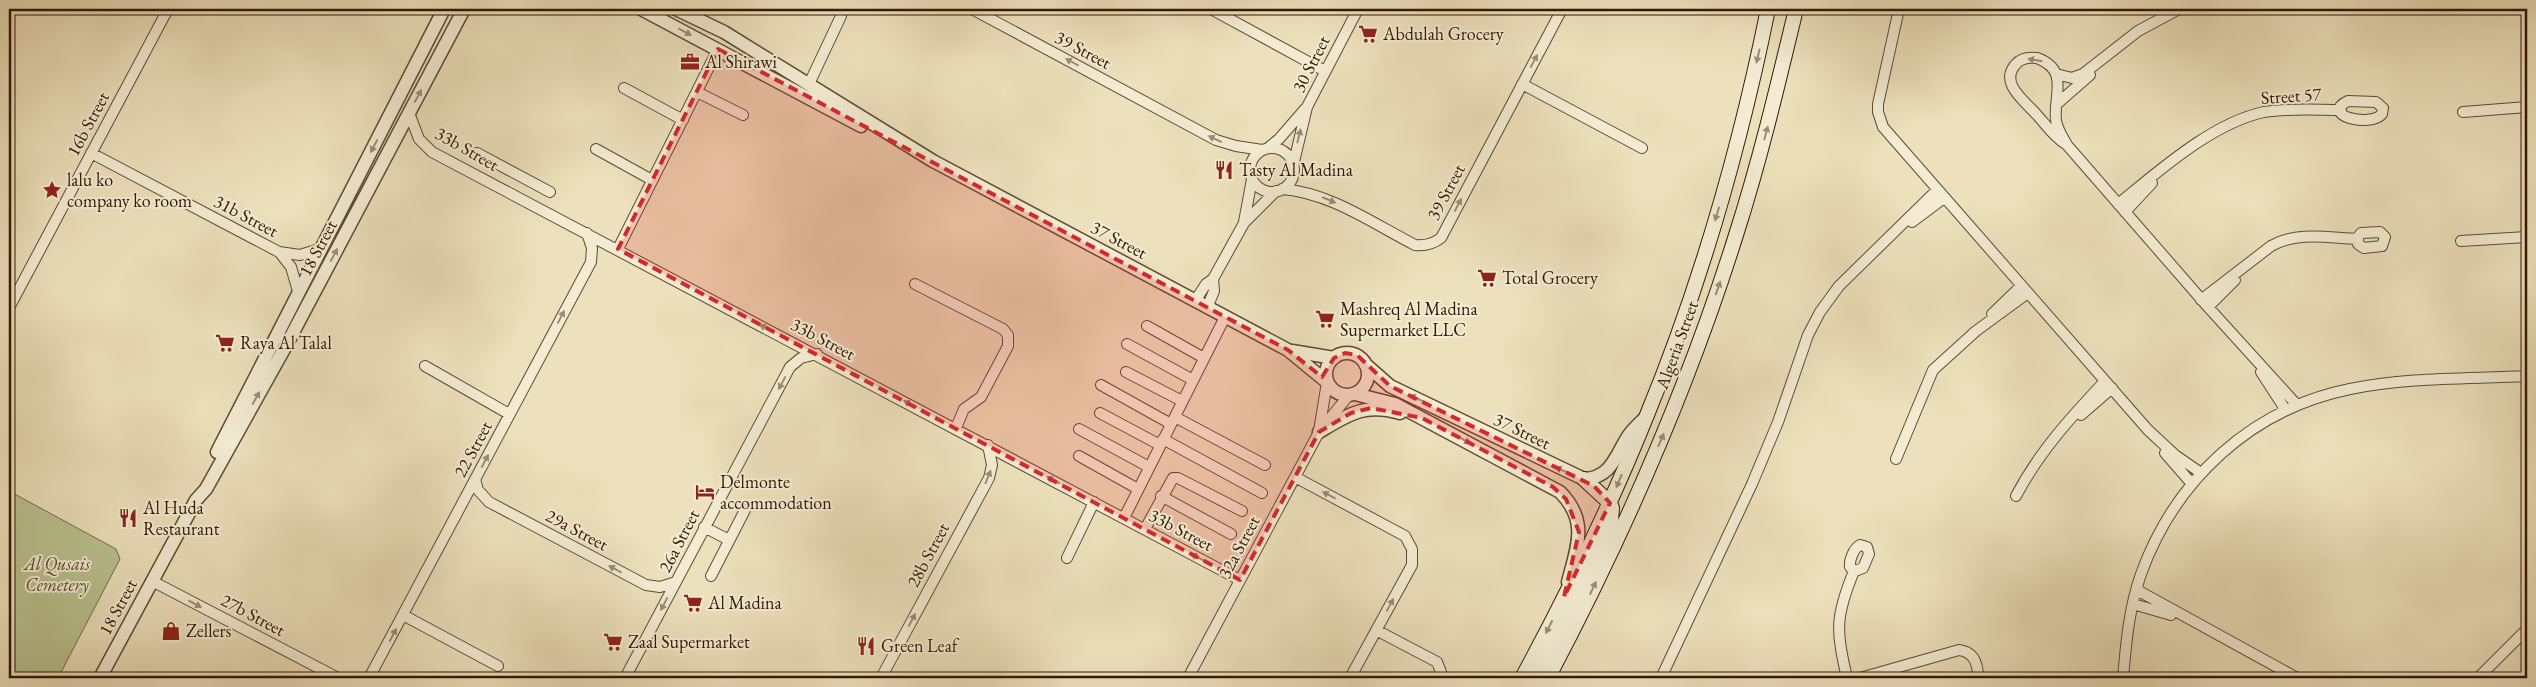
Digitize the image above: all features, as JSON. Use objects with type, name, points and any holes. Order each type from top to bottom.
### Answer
[{"type":"main road","name":"Algeria Street","points":[[1522,678],[1610,503],[1647,415],[1682,322],[1718,210],[1750,93],[1768,9]]},
{"type":"main road","name":"Algeria Street","points":[[1548,678],[1642,486],[1700,341],[1737,234],[1765,136],[1796,9]]},
{"type":"main road","points":[[1537,678],[1562,632],[1611,521],[1612,508],[1610,503],[1584,479]]},
{"type":"street","name":"16b Street","points":[[9,308],[168,9]]},
{"type":"street","name":"18 Street","points":[[100,678],[196,500],[201,483],[444,9]]},
{"type":"street","name":"18 Street","points":[[196,500],[206,489],[288,342],[464,9]]},
{"type":"street","name":"37 Street","points":[[642,9],[882,138],[933,161],[1288,350],[1327,382]]},
{"type":"street","name":"39 Street","points":[[972,9],[1216,140],[1236,146],[1265,149]]},
{"type":"street","points":[[988,9],[993,20]]},
{"type":"street","points":[[1211,9],[1325,71]]},
{"type":"street","name":"30 Street","points":[[1293,166],[1307,107],[1358,9]]},
{"type":"street","name":"39 Street","points":[[1279,190],[1304,192],[1334,202],[1414,245],[1424,246],[1436,242],[1441,238],[1562,9]]},
{"type":"street","points":[[1900,9],[1878,112],[1888,134],[2148,430],[2192,484]]},
{"type":"street","points":[[2067,145],[2054,136],[2015,92],[2010,77],[2013,68],[2019,61],[2032,58],[2046,63],[2056,74],[2072,78],[2093,67],[2168,11],[2179,9]]},
{"type":"street","name":"37 Street","points":[[682,10],[724,32],[933,161]]},
{"type":"street","points":[[809,84],[841,16]]},
{"type":"street","points":[[618,249],[718,49]]},
{"type":"street","points":[[2058,103],[2089,76],[2093,67]]},
{"type":"street","points":[[2056,74],[2057,126],[2067,145],[2253,358],[2297,405]]},
{"type":"street","points":[[1522,84],[1642,148]]},
{"type":"street","points":[[624,88],[683,120]]},
{"type":"street","points":[[696,92],[743,115]]},
{"type":"street","name":"30 Street","points":[[1265,149],[1279,139],[1307,107]]},
{"type":"street","points":[[2463,112],[2527,107]]},
{"type":"street","name":"Street 57","points":[[2121,208],[2168,166],[2205,137],[2248,117],[2283,110],[2341,110]]},
{"type":"street","name":"33b Street","points":[[409,113],[419,139],[427,149],[587,232],[1240,580]]},
{"type":"street","points":[[596,149],[652,180]]},
{"type":"street","points":[[1196,301],[1206,284],[1213,279],[1244,223],[1291,179],[1293,166],[1287,154],[1282,150],[1265,149],[1252,159],[1250,166],[1252,179],[1244,223]]},
{"type":"street","name":"31b Street","points":[[92,153],[279,252],[300,256],[320,249]]},
{"type":"street","points":[[477,153],[550,192]]},
{"type":"street","points":[[506,190],[514,173]]},
{"type":"street","points":[[1252,179],[1264,190],[1279,190]]},
{"type":"street","points":[[1665,677],[1778,422],[1813,323],[1839,286],[1940,194]]},
{"type":"street","name":"22 Street","points":[[369,678],[591,262],[592,248],[587,232]]},
{"type":"street","points":[[2461,241],[2527,236]]},
{"type":"street","points":[[2205,303],[2250,262],[2271,246],[2289,238],[2357,239]]},
{"type":"street","name":"31b Street","points":[[279,252],[291,267],[298,291]]},
{"type":"street","points":[[1207,308],[1214,291],[1213,279]]},
{"type":"street","points":[[915,284],[1003,329],[1008,336],[1008,346],[981,397],[964,409],[956,428]]},
{"type":"street","points":[[1896,458],[1929,377],[1939,363],[2024,289]]},
{"type":"street","points":[[1124,518],[1225,317]]},
{"type":"street","points":[[1147,326],[1204,358]]},
{"type":"street","points":[[1127,344],[1193,380]]},
{"type":"street","name":"37 Street","points":[[1288,350],[1334,358]]},
{"type":"street","points":[[1345,353],[1351,354],[1362,359],[1365,364],[1368,375],[1367,381],[1352,395],[1337,393],[1327,382],[1327,367],[1334,358],[1345,353]]},
{"type":"street","name":"26a Street","points":[[624,678],[790,367],[801,358],[817,354]]},
{"type":"street","points":[[2253,358],[2286,410]]},
{"type":"street","name":"37 Street","points":[[1365,364],[1390,386],[1584,479]]},
{"type":"street","points":[[425,366],[509,414]]},
{"type":"street","points":[[1126,372],[1182,402]]},
{"type":"street","points":[[2123,678],[2136,590],[2158,536],[2192,484],[2236,440],[2264,420],[2297,405],[2329,394],[2382,384],[2527,376]]},
{"type":"street","name":"32a Street","points":[[1319,432],[1327,382]]},
{"type":"street","points":[[1100,384],[1265,465]]},
{"type":"street","points":[[2016,496],[2032,468],[2062,429],[2108,385]]},
{"type":"street","name":"37 Street","points":[[1352,395],[1386,400],[1553,487],[1566,499],[1577,518],[1579,532],[1564,597]]},
{"type":"street","name":"32a Street","points":[[1188,678],[1319,432],[1352,395]]},
{"type":"street","points":[[1319,432],[1351,413],[1371,408],[1386,409],[1422,418]]},
{"type":"street","points":[[1100,413],[1262,493]]},
{"type":"street","points":[[1584,479],[1594,479],[1608,470],[1628,437],[1647,415]]},
{"type":"street","points":[[1079,429],[1149,467]]},
{"type":"street","points":[[2148,430],[2175,455],[2201,473]]},
{"type":"street","name":"28b Street","points":[[881,678],[989,478],[992,458],[988,445]]},
{"type":"street","points":[[1079,456],[1138,489]]},
{"type":"street","points":[[1295,476],[1405,536],[1411,544],[1413,554],[1412,565],[1350,678]]},
{"type":"street","points":[[1145,529],[1170,480],[1178,478],[1242,511]]},
{"type":"street","name":"29a Street","points":[[475,479],[478,490],[488,502],[646,585],[660,587],[676,582]]},
{"type":"street","points":[[1162,496],[1231,534]]},
{"type":"street","points":[[1067,558],[1094,502]]},
{"type":"street","points":[[711,576],[745,510]]},
{"type":"street","points":[[704,527],[730,540]]},
{"type":"street","points":[[1847,678],[1838,641],[1837,624],[1842,600],[1854,570]]},
{"type":"street","name":"27b Street","points":[[152,581],[338,678]]},
{"type":"street","points":[[2136,590],[2280,674],[2297,678]]},
{"type":"street","points":[[2133,604],[2191,621]]},
{"type":"street","points":[[403,615],[498,666]]},
{"type":"street","points":[[2478,678],[2527,628]]},
{"type":"street","points":[[1376,630],[1437,662],[1441,672],[1437,678]]},
{"type":"street","points":[[1860,678],[1959,650],[1968,652],[1975,660],[1978,678]]},
{"type":"highlighted area","points":[[718,49],[1288,350],[1322,377],[1334,358],[1345,353],[1357,355],[1390,386],[1594,486],[1610,503],[1564,597],[1579,532],[1566,499],[1553,487],[1422,418],[1371,408],[1351,413],[1319,432],[1240,580],[618,249]]},
{"type":"green space","name":"Al Qusais Cemetery","points":[[9,491],[116,549],[120,559],[58,678],[9,678]]},
{"type":"place","name":"Abdulah Grocery","points":[[1368,34]]},
{"type":"place","name":"Al Shirawi","points":[[690,62]]},
{"type":"place","name":"Tasty Al Madina","points":[[1224,170]]},
{"type":"place","name":"lalu ko company ko room","points":[[52,190]]},
{"type":"place","name":"Total Grocery","points":[[1487,278]]},
{"type":"place","name":"Mashreq Al Madina Supermarket LLC","points":[[1325,319]]},
{"type":"place","name":"Raya Al Talal","points":[[225,343]]},
{"type":"place","name":"Delmonte accommodation","points":[[705,492]]},
{"type":"place","name":"Al Huda Restaurant","points":[[128,518]]},
{"type":"place","name":"Al Madina","points":[[693,603]]},
{"type":"place","name":"Zellers","points":[[171,631]]},
{"type":"place","name":"Zaal Supermarket","points":[[613,642]]},
{"type":"place","name":"Green Leaf","points":[[866,646]]}]
